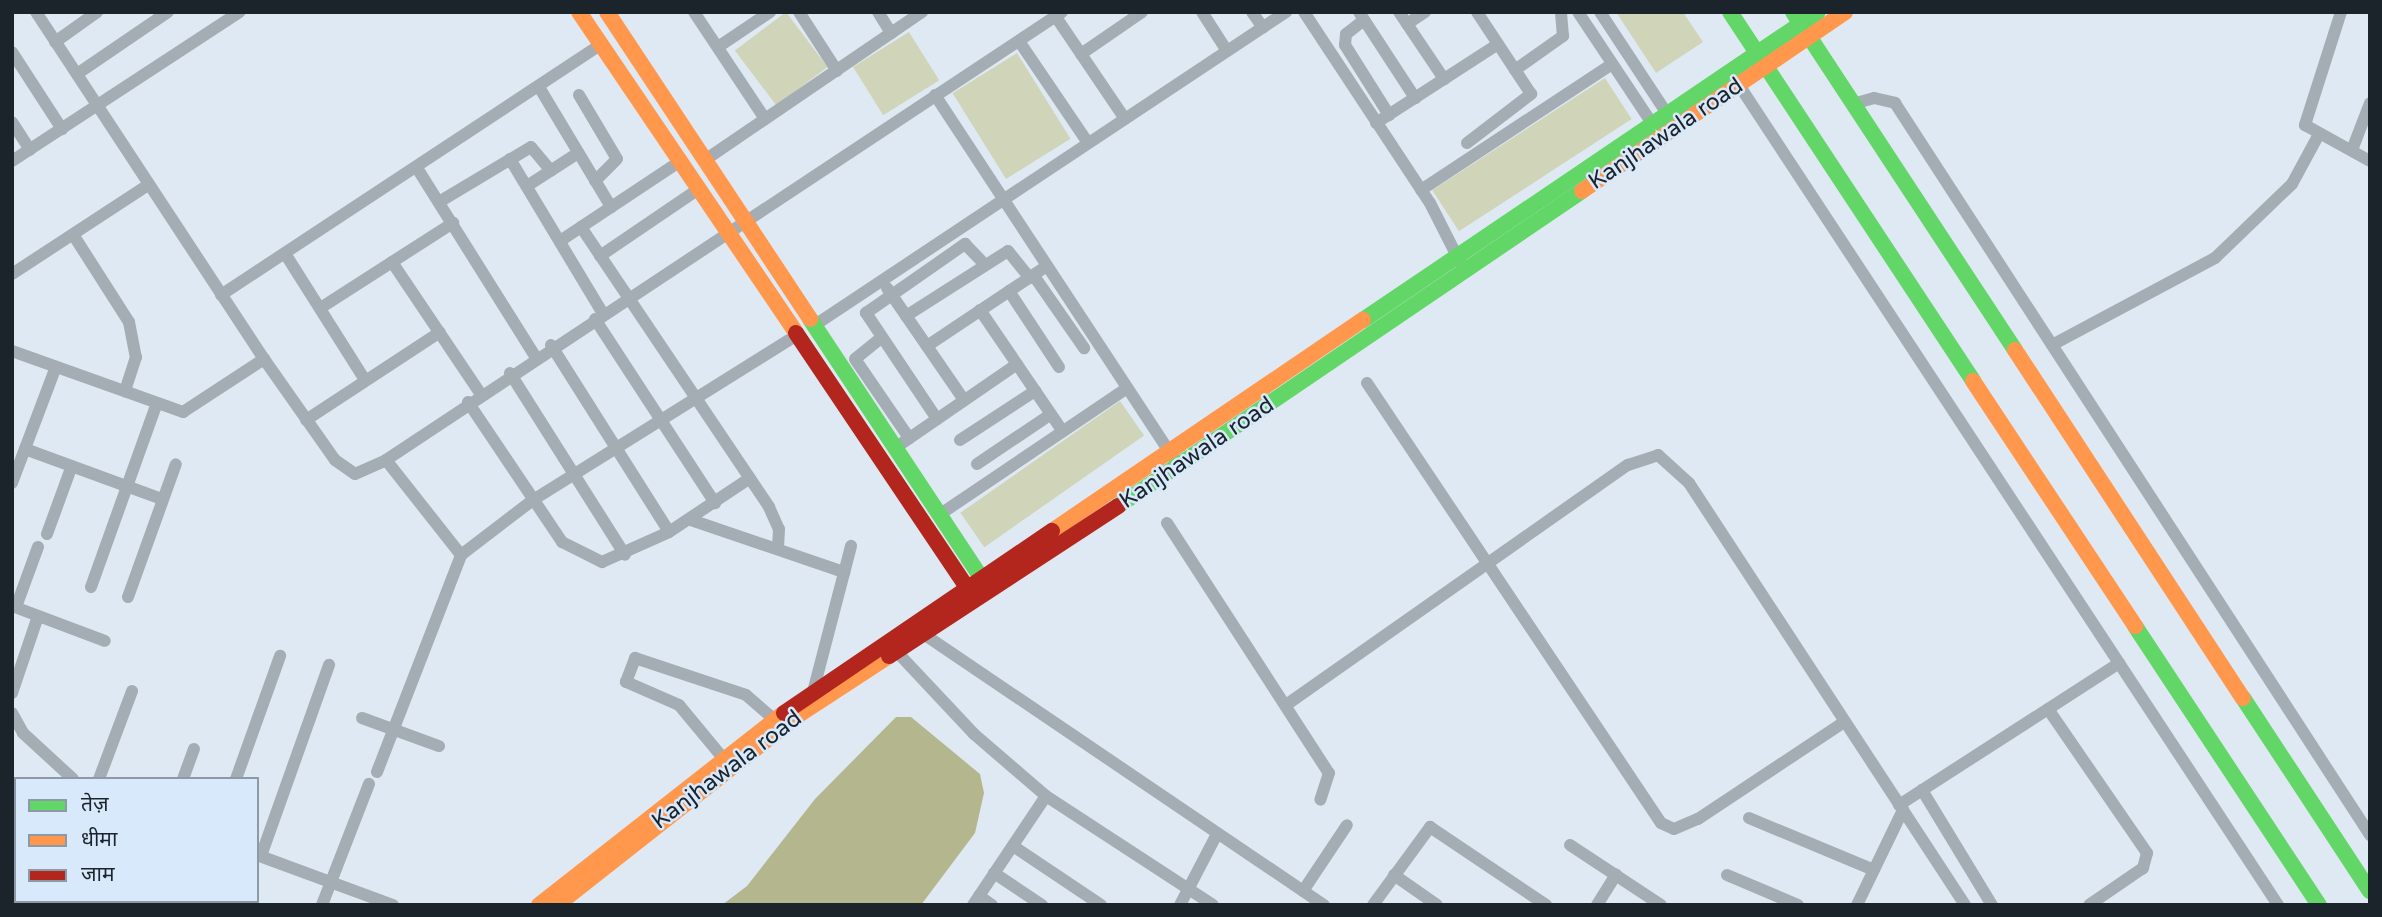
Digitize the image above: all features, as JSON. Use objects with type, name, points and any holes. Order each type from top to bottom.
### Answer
[{"type":"street","points":[[36,12],[148,185],[306,419],[344,469],[363,473],[386,460],[551,345],[627,299],[744,219],[1059,15],[1081,54],[1125,119]]},
{"type":"street","points":[[77,74],[168,12]]},
{"type":"street","points":[[214,12],[222,24]]},
{"type":"street","points":[[12,161],[240,12]]},
{"type":"street","points":[[579,12],[682,160],[971,594]]},
{"type":"street","points":[[607,12],[986,585]]},
{"type":"street","points":[[694,12],[765,119]]},
{"type":"street","points":[[718,47],[771,12]]},
{"type":"street","points":[[799,12],[837,71]]},
{"type":"street","points":[[878,12],[891,33]]},
{"type":"street","points":[[705,160],[922,12]]},
{"type":"street","points":[[1081,54],[1142,12]]},
{"type":"street","points":[[1202,12],[1227,51]]},
{"type":"street","points":[[1252,12],[1262,28]]},
{"type":"street","points":[[815,325],[1286,12]]},
{"type":"street","points":[[1304,12],[1421,190],[1461,264]]},
{"type":"street","points":[[1399,12],[1444,79]]},
{"type":"street","points":[[1407,24],[1425,12]]},
{"type":"street","points":[[1467,143],[1530,99],[1515,70],[1477,12]]},
{"type":"street","points":[[1515,70],[1563,36],[1561,12]]},
{"type":"street","points":[[1578,12],[1653,125]]},
{"type":"street","points":[[1600,12],[1668,115]]},
{"type":"street","points":[[1730,12],[2319,905]]},
{"type":"street","name":"Kanjhawala road","points":[[986,585],[1169,452],[1739,85],[1801,24],[1818,12]]},
{"type":"street","name":"Kanjhawala road","points":[[1801,24],[1845,12]]},
{"type":"street","points":[[2341,12],[2304,118],[2319,134],[2370,161]]},
{"type":"street","points":[[55,42],[94,13]]},
{"type":"street","points":[[1389,115],[1345,45],[1346,34],[1362,16],[1415,98]]},
{"type":"street","points":[[1801,24],[2370,891]]},
{"type":"street","points":[[1019,41],[1088,143]]},
{"type":"street","points":[[1376,123],[1498,44]]},
{"type":"street","points":[[221,295],[417,169],[600,45]]},
{"type":"street","points":[[12,52],[62,129]]},
{"type":"street","name":"Kanjhawala road","points":[[539,905],[723,758],[813,692],[1178,466],[1653,125],[1761,61]]},
{"type":"street","points":[[1421,190],[1612,64]]},
{"type":"street","points":[[1739,85],[2278,905]]},
{"type":"street","points":[[538,87],[611,207]]},
{"type":"street","points":[[579,95],[617,159],[595,181]]},
{"type":"street","points":[[935,95],[1178,466]]},
{"type":"street","points":[[1853,104],[1874,98],[1895,103],[2370,835]]},
{"type":"street","points":[[2351,150],[2370,103]]},
{"type":"street","points":[[12,122],[30,149]]},
{"type":"street","points":[[2052,345],[2215,258],[2292,184],[2319,134]]},
{"type":"street","points":[[439,202],[534,147],[551,171]]},
{"type":"street","points":[[527,186],[578,153]]},
{"type":"street","points":[[510,159],[560,241],[658,420],[715,503]]},
{"type":"street","points":[[560,241],[682,160]]},
{"type":"street","points":[[417,169],[535,356]]},
{"type":"street","points":[[12,274],[74,236],[148,185]]},
{"type":"street","points":[[600,256],[700,188]]},
{"type":"street","points":[[322,307],[453,223]]},
{"type":"street","points":[[581,227],[776,519],[778,549]]},
{"type":"street","points":[[74,236],[129,322],[136,356],[125,391]]},
{"type":"street","points":[[937,419],[866,313],[891,293],[968,243],[985,265]]},
{"type":"street","points":[[906,316],[1011,251],[1084,348]]},
{"type":"street","points":[[286,255],[322,307],[365,380]]},
{"type":"street","points":[[392,262],[480,393]]},
{"type":"street","points":[[927,346],[1048,266]]},
{"type":"street","points":[[882,280],[964,400]]},
{"type":"street","points":[[1009,291],[1059,367]]},
{"type":"street","points":[[980,310],[1062,430]]},
{"type":"street","points":[[306,419],[440,332]]},
{"type":"street","points":[[377,772],[461,555],[533,500],[695,396],[797,335]]},
{"type":"street","points":[[881,338],[855,359],[909,438]]},
{"type":"street","points":[[551,345],[614,449],[669,532]]},
{"type":"street","points":[[12,351],[55,369],[157,403],[190,409],[264,359]]},
{"type":"street","points":[[895,448],[1017,364]]},
{"type":"street","points":[[12,483],[55,369]]},
{"type":"street","points":[[510,373],[625,555]]},
{"type":"street","points":[[1367,383],[1645,805],[1668,827],[1698,819],[1844,722]]},
{"type":"street","points":[[939,515],[1127,388]]},
{"type":"street","points":[[960,440],[1035,391]]},
{"type":"street","points":[[468,402],[533,500],[577,553],[602,562],[625,555],[691,520],[750,478]]},
{"type":"street","points":[[91,587],[157,403]]},
{"type":"street","points":[[977,464],[1051,414]]},
{"type":"street","points":[[25,450],[162,499]]},
{"type":"street","points":[[1286,705],[1628,465],[1664,457],[1689,483],[1965,905]]},
{"type":"street","points":[[386,460],[461,555]]},
{"type":"street","points":[[128,597],[176,464]]},
{"type":"street","points":[[47,534],[71,468]]},
{"type":"street","points":[[691,520],[844,572]]},
{"type":"street","points":[[1167,523],[1330,775],[1320,800]]},
{"type":"street","points":[[813,692],[851,546]]},
{"type":"street","points":[[38,547],[14,606],[104,641]]},
{"type":"street","name":"Kanjhawala road","points":[[557,905],[800,714],[925,635],[971,594]]},
{"type":"street","points":[[12,693],[38,616]]},
{"type":"street","points":[[925,635],[1324,905]]},
{"type":"street","points":[[897,652],[974,734],[1046,796],[1213,905]]},
{"type":"street","points":[[237,777],[279,656]]},
{"type":"street","points":[[723,758],[679,705],[626,682],[635,658],[746,695],[774,719]]},
{"type":"street","points":[[1857,905],[1901,807],[1922,790],[2119,663]]},
{"type":"street","points":[[329,665],[259,856],[393,905]]},
{"type":"street","points":[[100,777],[132,691]]},
{"type":"street","points":[[2048,709],[2147,853],[2143,868],[2089,905]]},
{"type":"street","points":[[12,713],[15,724],[71,777]]},
{"type":"street","points":[[362,718],[439,746]]},
{"type":"street","points":[[184,777],[194,749]]},
{"type":"street","points":[[322,905],[369,785]]},
{"type":"street","points":[[1922,790],[1992,905]]},
{"type":"street","points":[[992,905],[976,900],[1046,796]]},
{"type":"street","points":[[1749,818],[1874,870]]},
{"type":"street","points":[[1303,891],[1347,825]]},
{"type":"street","points":[[1373,905],[1430,827],[1546,905]]},
{"type":"street","points":[[1180,905],[1217,834]]},
{"type":"street","points":[[1570,845],[1661,905]]},
{"type":"street","points":[[1013,846],[1101,905]]},
{"type":"street","points":[[994,873],[1042,905]]},
{"type":"street","points":[[1394,875],[1437,905]]},
{"type":"street","points":[[1597,905],[1616,875]]},
{"type":"street","points":[[1727,875],[1798,905]]},
{"type":"shaded area","points":[[786,12],[828,67],[776,106],[735,51]]},
{"type":"shaded area","points":[[1616,12],[1683,12],[1703,42],[1656,73]]},
{"type":"shaded area","points":[[909,32],[939,80],[883,115],[853,67]]},
{"type":"shaded area","points":[[1017,53],[1071,139],[1006,179],[953,93]]},
{"type":"shaded area","points":[[1605,78],[1632,119],[1459,231],[1432,190]]},
{"type":"shaded area","points":[[1120,401],[1144,435],[984,547],[960,513]]},
{"type":"shaded area","points":[[896,717],[911,717],[980,774],[984,793],[975,833],[921,905],[722,905],[747,886],[815,799]]},
{"type":"traffic: fast","points":[[1730,12],[1973,381]]},
{"type":"traffic: fast","points":[[1793,12],[2015,350]]},
{"type":"traffic: fast","points":[[1363,320],[1818,12]]},
{"type":"traffic: fast","points":[[1118,506],[1582,191]]},
{"type":"traffic: fast","points":[[810,319],[987,586]]},
{"type":"traffic: fast","points":[[2135,626],[2319,905]]},
{"type":"traffic: fast","points":[[2243,698],[2370,891]]},
{"type":"traffic: slow","points":[[579,12],[796,333]]},
{"type":"traffic: slow","points":[[607,12],[810,319]]},
{"type":"traffic: slow","points":[[1582,191],[1845,12]]},
{"type":"traffic: slow","points":[[1052,531],[1363,320]]},
{"type":"traffic: slow","points":[[2015,350],[2243,698]]},
{"type":"traffic: slow","points":[[1973,381],[2135,626]]},
{"type":"traffic: slow","points":[[557,905],[800,714],[889,656]]},
{"type":"traffic: slow","points":[[539,905],[784,713]]},
{"type":"traffic: jam","points":[[796,333],[973,596]]},
{"type":"traffic: jam","points":[[889,656],[1118,506]]},
{"type":"traffic: jam","points":[[784,713],[1052,531]]}]
